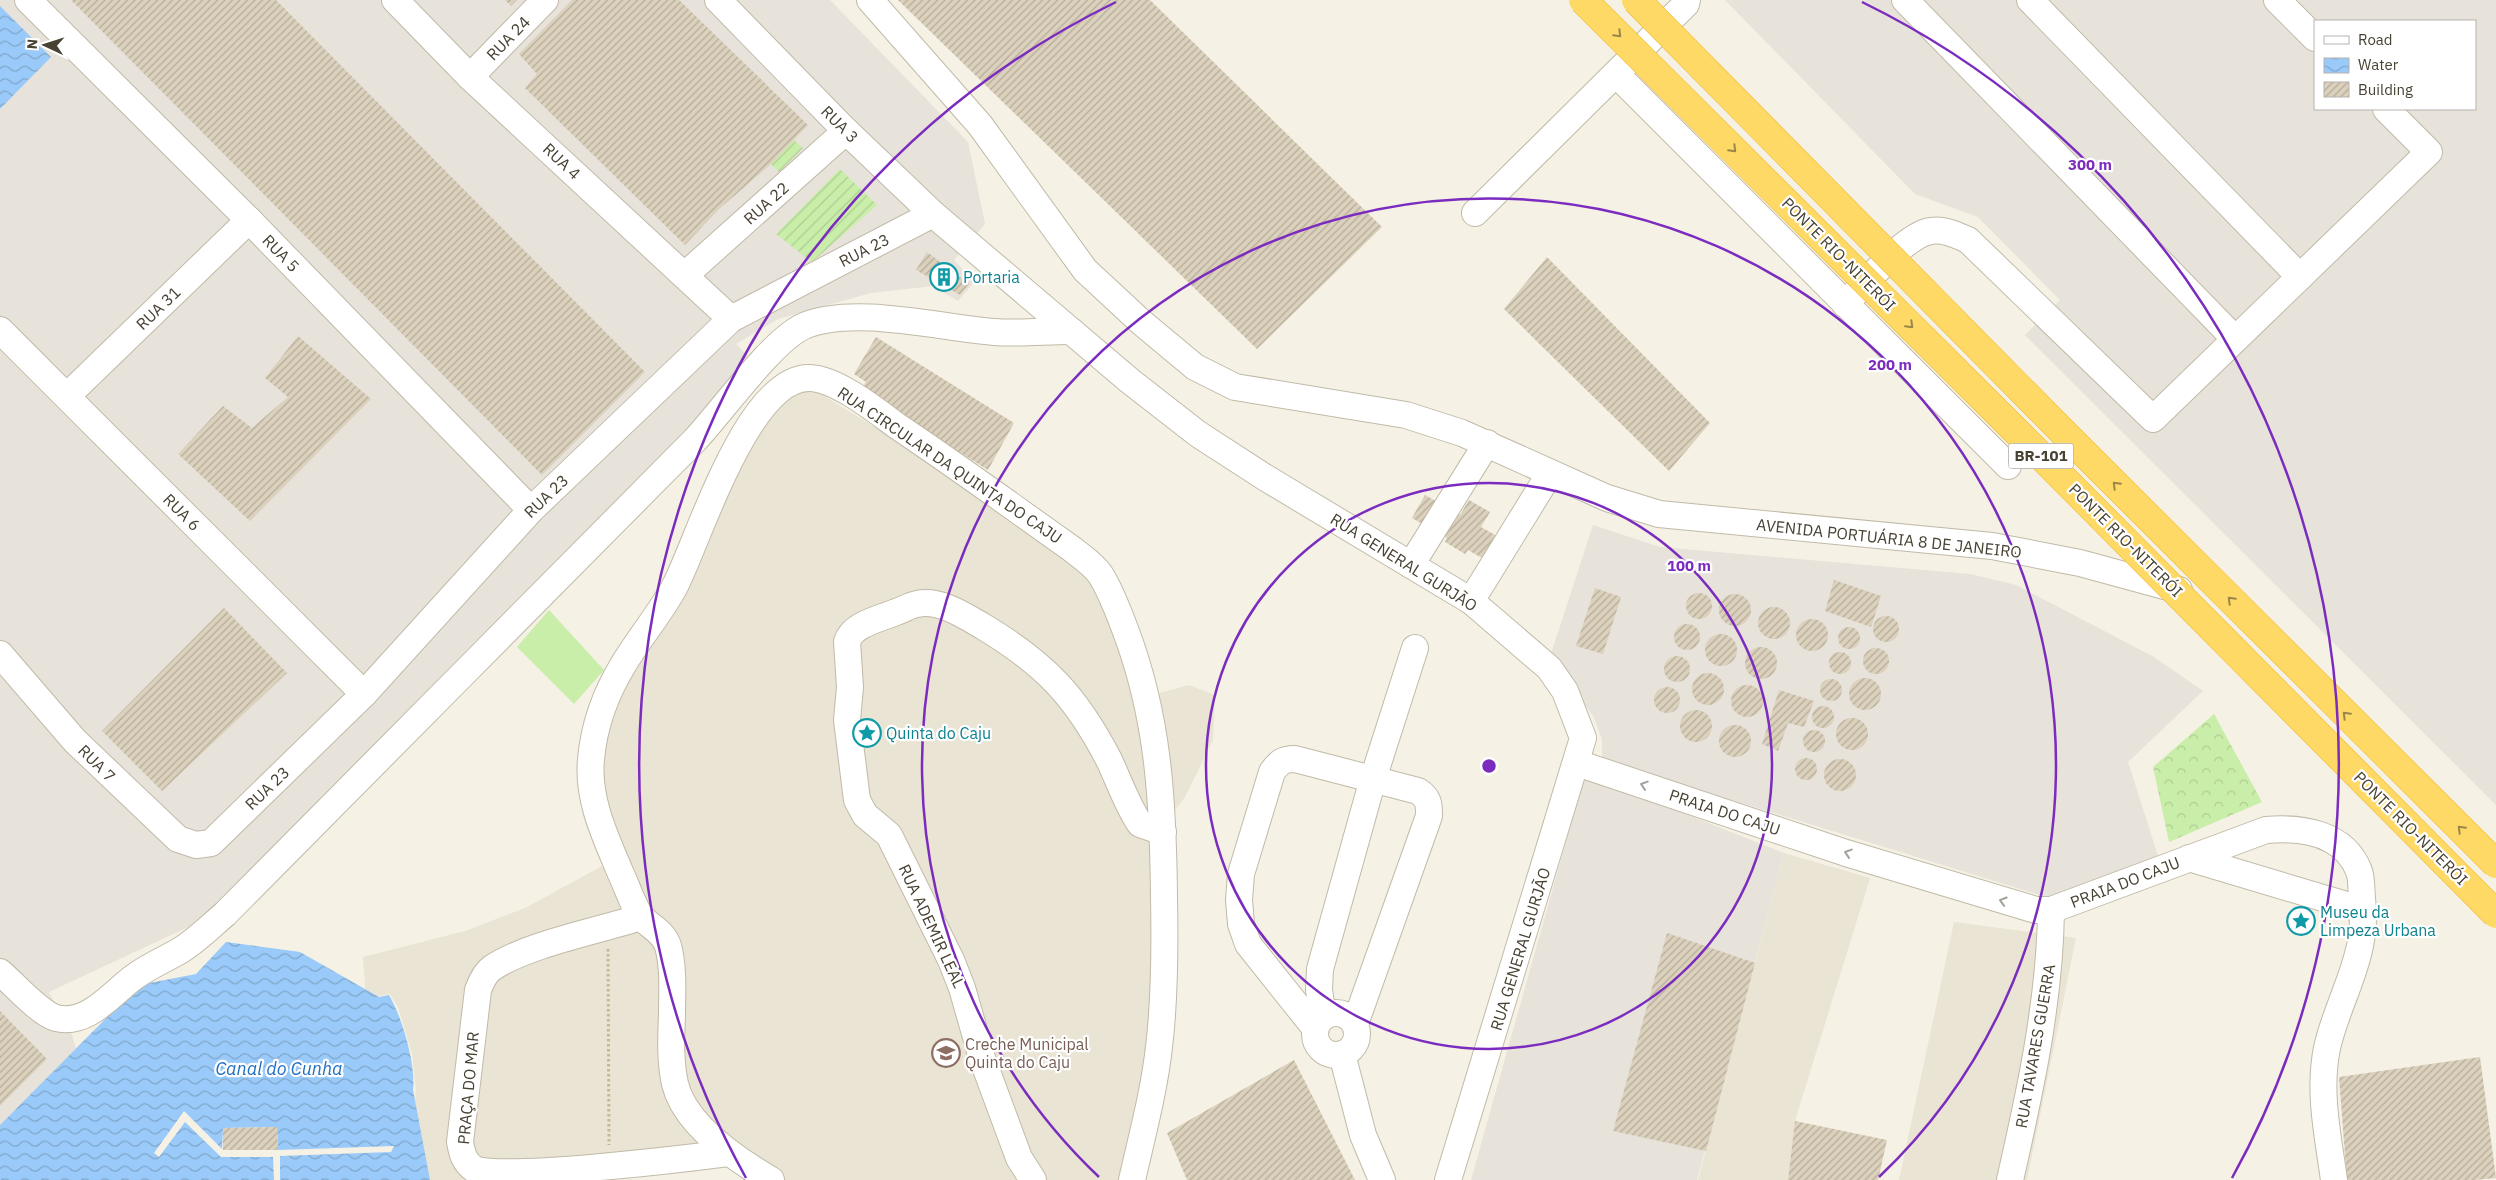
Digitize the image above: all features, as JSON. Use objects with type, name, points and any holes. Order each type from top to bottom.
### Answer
[{"type":"highway","name":"PONTE RIO-NITERÓI","points":[[1583,0],[2072,487],[2496,914]]},
{"type":"highway","name":"PONTE RIO-NITERÓI","points":[[1636,0],[2047,416],[2496,864]]},
{"type":"street","name":"RUA 5","points":[[28,0],[249,220],[531,510]]},
{"type":"street","name":"RUA 4","points":[[395,0],[470,77],[686,275],[731,319]]},
{"type":"street","name":"RUA 24","points":[[470,77],[545,0]]},
{"type":"street","name":"RUA 3","points":[[718,0],[846,131],[967,244]]},
{"type":"street","name":"AVENIDA PORTUÁRIA 8 DE JANEIRO","points":[[870,0],[980,126],[1085,270],[1195,367],[1235,387],[1406,415],[1486,443],[1607,498],[1659,514],[1992,546],[2080,563],[2189,592],[2496,897]]},
{"type":"street","points":[[1475,213],[1686,4],[1687,0]]},
{"type":"street","points":[[1905,0],[2235,340]]},
{"type":"street","points":[[2030,0],[2300,277]]},
{"type":"street","points":[[2277,0],[2314,37]]},
{"type":"street","points":[[1616,74],[2008,466]]},
{"type":"street","points":[[1846,304],[1908,240],[1930,231],[1950,232],[1968,240],[2153,418],[2429,152],[2387,110]]},
{"type":"street","name":"RUA 22","points":[[686,275],[846,131]]},
{"type":"street","name":"RUA 23","points":[[211,843],[364,694],[531,510],[731,319],[933,214]]},
{"type":"street","name":"RUA 31","points":[[67,396],[249,220]]},
{"type":"street","name":"RUA GENERAL GURJÃO","points":[[967,244],[1130,382],[1198,434],[1266,478],[1472,601],[1550,668],[1565,691],[1583,738],[1577,763],[1448,1180]]},
{"type":"street","points":[[0,972],[42,1010],[55,1018],[68,1019],[83,1015],[100,1006],[135,976],[183,949],[225,914],[697,438],[770,353],[800,328],[818,322],[854,319],[924,322],[995,332],[1071,331]]},
{"type":"street","name":"RUA 6","points":[[0,330],[364,694]]},
{"type":"street","name":"RUA CIRCULAR DA QUINTA DO CAJU","points":[[771,1180],[714,1142],[691,1113],[676,1088],[671,1057],[671,968],[667,945],[662,934],[641,917],[596,814],[590,760],[598,721],[607,694],[623,665],[668,600],[686,565],[735,449],[773,394],[791,381],[810,378],[828,382],[845,392],[961,469],[1072,549],[1099,573],[1120,615],[1134,653],[1151,714],[1162,799],[1163,832],[1165,943],[1159,1046],[1148,1114],[1132,1180]]},
{"type":"street","points":[[1411,565],[1486,443]]},
{"type":"street","points":[[1472,601],[1550,473]]},
{"type":"street","name":"RUA ADEMIR LEAL","points":[[1033,1180],[1019,1158],[982,1058],[962,988],[951,960],[889,835],[860,808],[854,782],[847,720],[850,687],[847,642],[852,632],[917,604],[937,604],[966,617],[1032,661],[1068,695],[1099,741],[1140,824],[1163,832]]},
{"type":"street","points":[[1319,1022],[1337,1012],[1351,1018],[1357,1031],[1354,1046],[1342,1054],[1334,1055],[1321,1049],[1314,1036],[1319,1022],[1320,969],[1373,779],[1415,648]]},
{"type":"street","name":"RUA 7","points":[[0,654],[75,741],[178,839],[196,845],[211,843]]},
{"type":"street","points":[[1319,1022],[1248,944],[1241,924],[1239,900],[1241,874],[1272,772],[1278,763],[1285,759],[1295,759],[1418,791],[1426,796],[1429,804],[1429,816],[1355,1024]]},
{"type":"street","name":"PRAIA DO CAJU","points":[[1577,763],[1846,853],[2021,907],[2051,910],[2266,830],[2288,828],[2310,831],[2329,838],[2348,854],[2359,872],[2363,910],[2358,953],[2327,1047],[2324,1072],[2323,1095],[2334,1180]]},
{"type":"street","points":[[2189,858],[2363,910]]},
{"type":"street","name":"RUA TAVARES GUERRA","points":[[2010,1180],[2030,1086],[2050,953],[2051,910]]},
{"type":"street","name":"PRAÇA DO MAR","points":[[641,917],[536,949],[507,960],[491,969],[486,975],[478,990],[460,1142],[462,1155],[474,1169],[498,1176],[550,1174],[728,1153]]},
{"type":"street","points":[[1342,1054],[1363,1135],[1382,1180]]},
{"type":"path","points":[[608,927],[609,1168]]},
{"type":"shaded area","points":[[0,0],[830,0],[968,142],[985,224],[954,260],[974,282],[958,301],[933,286],[871,293],[778,319],[736,344],[755,364],[201,921],[49,992],[72,1035],[76,1049],[0,1125]]},
{"type":"shaded area","points":[[1725,0],[2496,0],[2496,805],[2025,335],[2060,300],[1978,217],[1915,194]]},
{"type":"shaded area","name":"Quinta do Caju","points":[[786,380],[818,392],[1084,556],[1148,696],[1189,685],[1215,695],[1213,740],[1185,797],[1153,839],[1157,1015],[1127,1180],[782,1180],[735,1148],[504,1171],[466,1180],[403,1180],[412,1132],[416,1090],[412,1054],[398,1007],[390,994],[366,998],[363,957],[465,931],[525,908],[615,859],[591,756],[690,558]]},
{"type":"shaded area","points":[[1593,525],[1660,547],[1970,574],[2016,585],[2154,657],[2203,691],[2128,762],[2160,862],[2046,897],[1602,760],[1602,739],[1593,716],[1550,657]]},
{"type":"shaded area","points":[[1585,774],[1784,853],[1697,1180],[1471,1180]]},
{"type":"shaded area","points":[[1784,853],[1870,878],[1795,1121],[1788,1180],[1698,1180]]},
{"type":"shaded area","points":[[1954,922],[2076,938],[2027,1180],[1899,1180]]},
{"type":"green space","points":[[794,140],[803,148],[779,172],[771,164]]},
{"type":"green space","points":[[840,169],[877,205],[812,262],[776,234]]},
{"type":"green space","points":[[549,610],[604,670],[574,704],[517,647]]},
{"type":"green space","points":[[2214,714],[2262,802],[2169,842],[2153,767]]},
{"type":"water","points":[[0,6],[51,57],[0,109]]},
{"type":"water","name":"Canal do Cunha","points":[[226,942],[300,952],[379,997],[389,995],[399,1015],[410,1054],[413,1090],[430,1180],[0,1180],[0,1125],[139,985],[196,974]]},
{"type":"pier","points":[[184,1111],[222,1149],[223,1128],[277,1127],[278,1150],[394,1146],[391,1152],[280,1156],[280,1180],[274,1180],[273,1157],[221,1157],[185,1122],[159,1157],[154,1153]]},
{"type":"building","points":[[71,0],[276,0],[645,372],[542,475]]},
{"type":"building","points":[[505,0],[517,0],[511,6]]},
{"type":"building","points":[[572,0],[679,0],[808,125],[771,164],[719,209],[685,245],[525,88],[537,74],[519,54]]},
{"type":"building","points":[[898,0],[1150,0],[1382,227],[1257,349]]},
{"type":"building","name":"Portaria","points":[[927,252],[969,284],[960,295],[916,270]]},
{"type":"building","points":[[1547,257],[1710,423],[1669,471],[1504,309]]},
{"type":"building","points":[[298,336],[371,399],[250,521],[178,454],[223,406],[252,428],[288,397],[265,378]]},
{"type":"building","points":[[876,337],[1014,423],[988,470],[861,390],[866,382],[854,374]]},
{"type":"building","points":[[1425,495],[1460,515],[1469,500],[1490,512],[1481,527],[1516,547],[1503,570],[1468,550],[1465,554],[1445,542],[1447,538],[1412,518]]},
{"type":"building","points":[[1834,580],[1881,596],[1871,627],[1825,611]]},
{"type":"building","points":[[1595,588],[1621,597],[1603,654],[1576,646]]},
{"type":"building","points":[[1699,593],[1708,597],[1712,606],[1708,615],[1699,619],[1690,615],[1686,606],[1690,597]]},
{"type":"building","points":[[1735,594],[1741,595],[1746,599],[1750,604],[1750,616],[1746,621],[1741,625],[1735,626],[1729,625],[1724,621],[1720,616],[1719,610],[1720,604],[1724,599],[1729,595]]},
{"type":"building","points":[[1774,607],[1780,608],[1785,612],[1789,617],[1789,629],[1785,634],[1780,638],[1774,639],[1768,638],[1763,634],[1759,629],[1758,623],[1759,617],[1763,612],[1768,608]]},
{"type":"building","points":[[224,608],[287,673],[162,791],[102,731]]},
{"type":"building","points":[[1886,616],[1895,620],[1899,629],[1895,638],[1886,642],[1877,638],[1873,629],[1877,620]]},
{"type":"building","points":[[1812,619],[1818,620],[1823,624],[1827,629],[1827,641],[1823,646],[1818,650],[1812,651],[1806,650],[1801,646],[1797,641],[1796,635],[1797,629],[1801,624],[1806,620]]},
{"type":"building","points":[[1687,624],[1696,628],[1700,637],[1696,646],[1687,650],[1678,646],[1674,637],[1678,628]]},
{"type":"building","points":[[1849,627],[1859,634],[1860,638],[1853,648],[1849,649],[1839,642],[1838,638],[1845,628]]},
{"type":"building","points":[[1721,634],[1727,635],[1732,639],[1736,644],[1736,656],[1732,661],[1727,665],[1721,666],[1715,665],[1710,661],[1706,656],[1705,650],[1706,644],[1710,639],[1715,635]]},
{"type":"building","points":[[1761,647],[1767,648],[1772,652],[1776,657],[1776,669],[1772,674],[1767,678],[1761,679],[1755,678],[1750,674],[1746,669],[1745,663],[1746,657],[1750,652],[1755,648]]},
{"type":"building","points":[[1876,648],[1885,652],[1889,661],[1885,670],[1876,674],[1867,670],[1863,661],[1867,652]]},
{"type":"building","points":[[1840,652],[1850,659],[1851,663],[1844,673],[1840,674],[1830,667],[1829,663],[1836,653]]},
{"type":"building","points":[[1677,656],[1686,660],[1690,669],[1686,678],[1677,682],[1668,678],[1664,669],[1668,660]]},
{"type":"building","points":[[1708,673],[1714,674],[1719,678],[1723,683],[1723,695],[1719,700],[1714,704],[1708,705],[1702,704],[1697,700],[1693,695],[1692,689],[1693,683],[1697,678],[1702,674]]},
{"type":"building","points":[[1865,678],[1871,679],[1876,683],[1880,688],[1880,700],[1876,705],[1871,709],[1865,710],[1859,709],[1854,705],[1850,700],[1849,694],[1850,688],[1854,683],[1859,679]]},
{"type":"building","points":[[1831,679],[1841,686],[1842,690],[1835,700],[1831,701],[1821,694],[1820,690],[1827,680]]},
{"type":"building","points":[[1747,685],[1753,686],[1758,690],[1762,695],[1762,707],[1758,712],[1753,716],[1747,717],[1741,716],[1736,712],[1732,707],[1731,701],[1732,695],[1736,690],[1741,686]]},
{"type":"building","points":[[1667,687],[1676,691],[1680,700],[1676,709],[1667,713],[1658,709],[1654,700],[1658,691]]},
{"type":"building","points":[[1779,690],[1814,701],[1804,727],[1788,723],[1778,751],[1762,744]]},
{"type":"building","points":[[1823,706],[1833,713],[1834,717],[1827,727],[1823,728],[1813,721],[1812,717],[1819,707]]},
{"type":"building","points":[[1696,710],[1702,711],[1707,715],[1711,720],[1711,732],[1707,737],[1702,741],[1696,742],[1690,741],[1685,737],[1681,732],[1680,726],[1681,720],[1685,715],[1690,711]]},
{"type":"building","points":[[1852,718],[1858,719],[1863,723],[1867,728],[1867,740],[1863,745],[1858,749],[1852,750],[1846,749],[1841,745],[1837,740],[1836,734],[1837,728],[1841,723],[1846,719]]},
{"type":"building","points":[[1735,725],[1741,726],[1746,730],[1750,735],[1750,747],[1746,752],[1741,756],[1735,757],[1729,756],[1724,752],[1720,747],[1719,741],[1720,735],[1724,730],[1729,726]]},
{"type":"building","points":[[1814,730],[1824,737],[1825,741],[1818,751],[1814,752],[1804,745],[1803,741],[1810,731]]},
{"type":"building","points":[[1806,758],[1816,765],[1817,769],[1810,779],[1806,780],[1796,773],[1795,769],[1802,759]]},
{"type":"building","points":[[1840,759],[1846,760],[1851,764],[1855,769],[1855,781],[1851,786],[1846,790],[1840,791],[1834,790],[1829,786],[1825,781],[1824,775],[1825,769],[1829,764],[1834,760]]},
{"type":"building","points":[[1667,933],[1755,963],[1706,1151],[1613,1131]]},
{"type":"building","points":[[0,1011],[47,1059],[0,1106]]},
{"type":"building","points":[[2480,1057],[2496,1178],[2475,1180],[2347,1180],[2339,1077]]},
{"type":"building","points":[[1294,1060],[1355,1180],[1187,1180],[1167,1133]]},
{"type":"building","points":[[1795,1121],[1887,1140],[1878,1180],[1788,1180]]},
{"type":"building","points":[[277,1127],[278,1150],[223,1150],[223,1128]]},
{"type":"place","name":"Portaria","points":[[944,277]]},
{"type":"place","name":"Quinta do Caju","points":[[867,733]]},
{"type":"place","name":"Museu da Limpeza Urbana","points":[[2301,921]]},
{"type":"place","name":"Creche Municipal Quinta do Caju","points":[[946,1053]]}]
